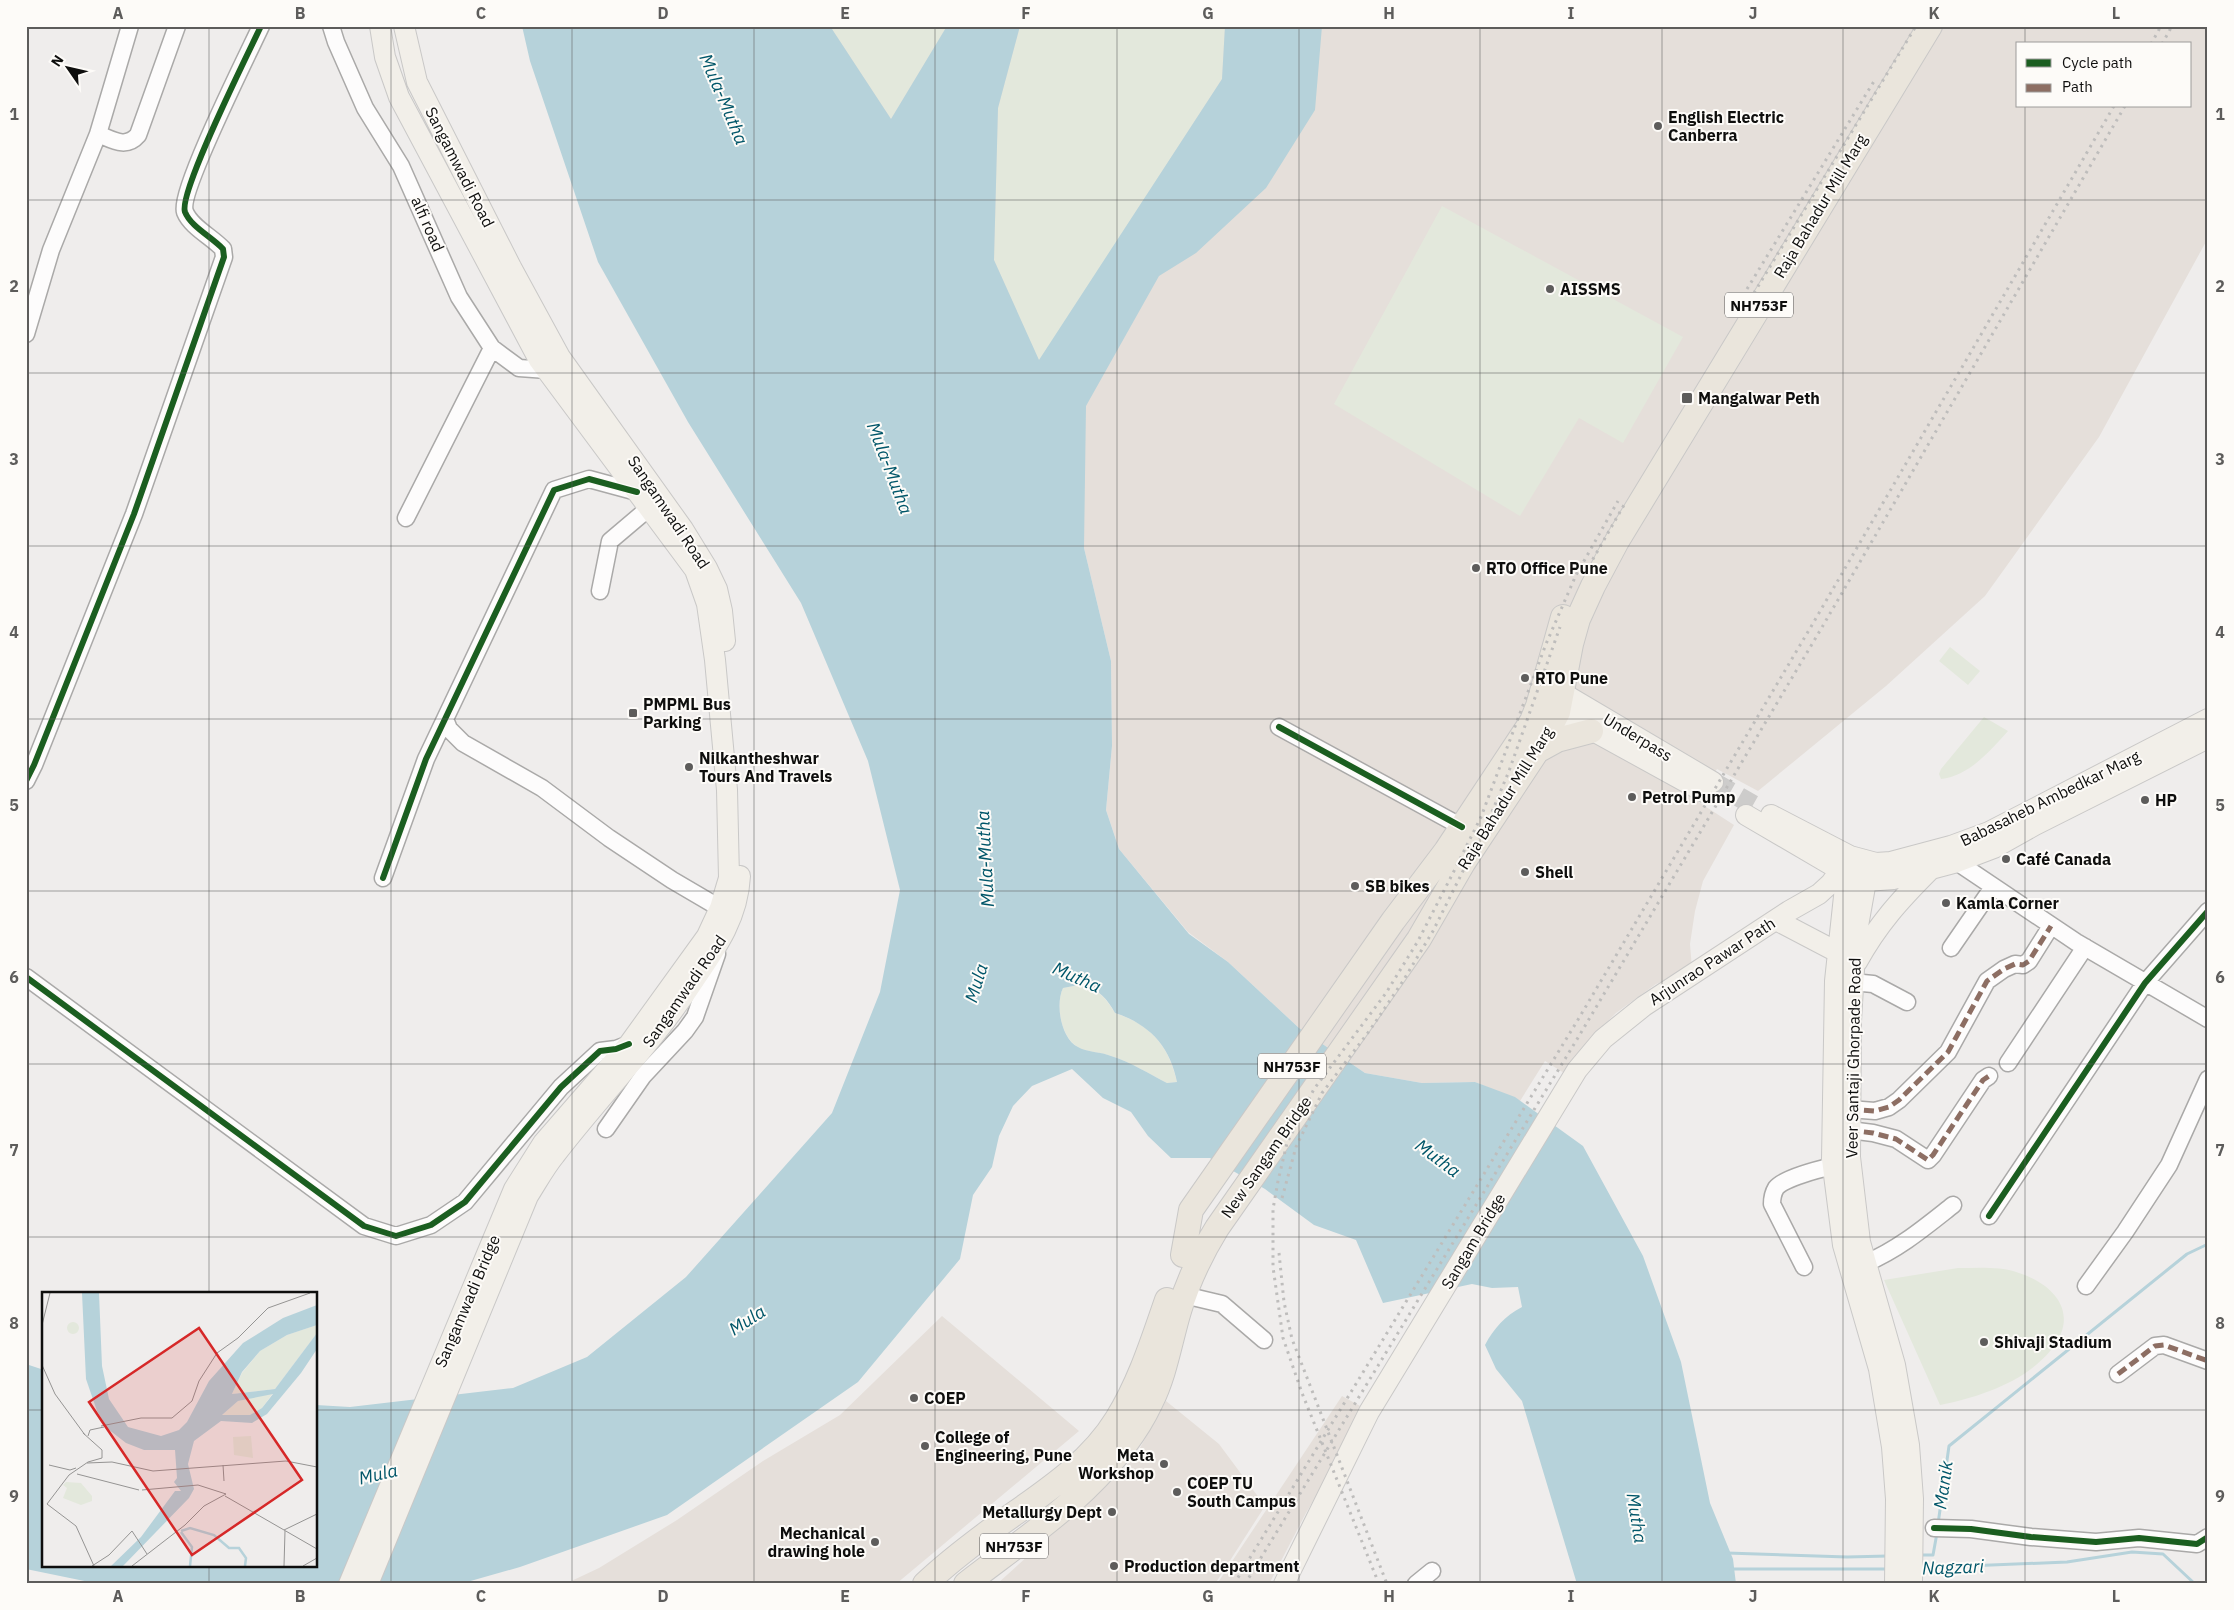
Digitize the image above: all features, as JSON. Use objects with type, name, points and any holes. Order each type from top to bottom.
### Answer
[{"type":"highway","name":"Raja Bahadur Mill Marg","points":[[1406,930],[1463,863],[1537,751],[1551,697],[1571,644],[1578,619],[1592,586],[1911,26]]},
{"type":"highway","name":"Raja Bahadur Mill Marg","points":[[1768,276],[1930,26]]},
{"type":"highway","name":"Raja Bahadur Mill Marg","points":[[1406,930],[1446,852],[1532,721],[1551,697]]},
{"type":"highway","points":[[1537,751],[1556,740],[1591,730]]},
{"type":"highway","name":"Raja Bahadur Mill Marg","points":[[1431,902],[1462,827]]},
{"type":"highway","name":"New Sangam Bridge","points":[[1204,1219],[1406,930]]},
{"type":"highway","name":"New Sangam Bridge","points":[[1204,1219],[1406,930]]},
{"type":"highway","name":"NH753F","points":[[925,1584],[984,1535],[1045,1493],[1064,1477],[1097,1445],[1117,1420],[1140,1375],[1183,1255],[1204,1219]]},
{"type":"highway","name":"NH753F","points":[[966,1584],[1063,1509],[1113,1460],[1134,1433],[1152,1400],[1184,1296],[1197,1263],[1204,1219]]},
{"type":"main road","name":"Sangamwadi Road","points":[[380,26],[385,57],[399,97],[510,307],[683,529],[707,568],[716,589],[722,611],[741,837],[739,892],[726,912],[714,938],[634,1049]]},
{"type":"main road","name":"Sangamwadi Road","points":[[404,26],[417,82],[510,267],[556,366],[637,492],[695,570],[707,604],[715,660],[728,805],[729,878],[726,912]]},
{"type":"main road","name":"Underpass","points":[[1551,697],[1710,787],[1591,730],[1551,697]]},
{"type":"main road","name":"Babasaheb Ambedkar Marg","points":[[1846,867],[1891,862],[1951,846],[1989,832],[2029,809],[2208,719]]},
{"type":"main road","name":"Babasaheb Ambedkar Marg","points":[[1846,867],[1894,879],[1957,862],[1994,848],[2208,738]]},
{"type":"main road","points":[[1749,810],[1846,867]]},
{"type":"main road","name":"Arjunrao Pawar Path","points":[[1577,1070],[1603,1039],[1644,1006],[1819,894],[1846,867]]},
{"type":"main road","name":"Veer Santaji Ghorpade Road","points":[[1846,867],[1837,952],[1832,1114],[1833,1166],[1843,1245],[1879,1369],[1910,1459],[1905,1499]]},
{"type":"main road","name":"Veer Santaji Ghorpade Road","points":[[1846,867],[1856,937],[1853,975],[1849,1130],[1857,1216],[1866,1263],[1895,1365],[1894,1410]]},
{"type":"main road","points":[[1853,975],[1874,932],[1893,908],[1930,870]]},
{"type":"main road","points":[[1776,920],[1837,952]]},
{"type":"main road","name":"Sangamwadi Bridge","points":[[368,1584],[505,1228],[514,1189],[543,1143],[634,1049]]},
{"type":"main road","name":"Sangam Bridge","points":[[1284,1584],[1368,1412],[1577,1070]]},
{"type":"main road","name":"Sangamwadi Bridge","points":[[349,1584],[505,1228]]},
{"type":"main road","points":[[1894,1584],[1905,1499]]},
{"type":"main road","points":[[1905,1499],[1912,1584]]},
{"type":"street","points":[[26,334],[51,250],[98,134],[130,26]]},
{"type":"street","points":[[98,134],[124,144],[132,142],[138,135],[177,26]]},
{"type":"street","points":[[26,781],[134,514],[224,257],[223,249],[190,220],[184,210],[187,194],[204,149],[262,26]]},
{"type":"street","name":"alfi road","points":[[331,26],[365,108],[402,166],[459,297],[492,348],[519,368],[556,366]]},
{"type":"street","points":[[406,518],[492,348]]},
{"type":"street","points":[[383,878],[426,759],[554,490],[588,479],[637,492]]},
{"type":"street","points":[[600,591],[610,541],[649,508]]},
{"type":"street","points":[[445,719],[449,729],[463,743],[542,788],[610,838],[726,912]]},
{"type":"street","points":[[1279,727],[1462,827]]},
{"type":"street","points":[[1957,862],[2050,926],[2208,1019]]},
{"type":"street","points":[[1952,948],[1993,887]]},
{"type":"street","points":[[1989,1216],[2145,983],[2208,911]]},
{"type":"street","points":[[1849,1109],[1874,1111],[1889,1107],[1899,1100],[1948,1052],[1987,981],[2014,964],[2023,965],[2029,961],[2050,926]]},
{"type":"street","points":[[606,1129],[643,1076],[685,1032],[695,1016],[714,938]]},
{"type":"street","points":[[2008,1063],[2085,946]]},
{"type":"street","points":[[1853,975],[1907,1002]]},
{"type":"street","points":[[26,977],[364,1226],[396,1236],[431,1225],[465,1202],[561,1087],[600,1051],[634,1049]]},
{"type":"street","points":[[1849,1130],[1873,1133],[1896,1139],[1928,1160],[1983,1080],[1989,1076]]},
{"type":"street","points":[[2086,1286],[2169,1165],[2208,1079]]},
{"type":"street","points":[[1804,1267],[1772,1204],[1773,1195],[1777,1186],[1794,1178],[1833,1166]]},
{"type":"street","points":[[1866,1263],[1888,1253],[1907,1241],[1953,1205]]},
{"type":"street","points":[[1184,1296],[1222,1304],[1264,1340]]},
{"type":"street","points":[[2118,1374],[2155,1346],[2164,1344],[2208,1361]]},
{"type":"street","points":[[1940,1528],[1971,1529],[2031,1537],[2096,1542],[2139,1538],[2197,1544],[2208,1537]]},
{"type":"street","points":[[1416,1584],[1432,1571]]},
{"type":"shaded area","points":[[806,26],[2208,26],[2208,238],[2099,437],[1985,596],[1886,686],[1758,791],[1717,769],[1697,801],[1734,825],[1703,881],[1695,911],[1690,944],[1692,969],[1656,984],[1616,1013],[1590,1039],[1564,1073],[1545,1061],[1520,1101],[1475,1082],[1422,1083],[1365,1073],[1299,1028],[1228,962],[1188,932],[1119,849],[1106,810],[1112,746],[1111,661],[1084,548]]},
{"type":"shaded area","points":[[830,26],[947,26],[891,119]]},
{"type":"shaded area","points":[[1020,26],[1225,26],[1222,79],[1039,361],[994,260],[998,108]]},
{"type":"shaded area","points":[[1442,206],[1683,337],[1623,443],[1579,418],[1520,516],[1334,404]]},
{"type":"shaded area","points":[[1950,647],[1980,671],[1968,685],[1939,661]]},
{"type":"shaded area","points":[[1984,717],[2008,731],[1970,768],[1951,777],[1941,779],[1939,774],[1941,769]]},
{"type":"shaded area","points":[[1084,984],[1102,995],[1115,1013],[1139,1024],[1156,1038],[1169,1058],[1177,1082],[1167,1083],[1126,1061],[1081,1049],[1072,1043],[1061,1020],[1061,995],[1063,988]]},
{"type":"shaded area","name":"Shivaji Stadium","points":[[1958,1268],[2005,1269],[2032,1278],[2053,1293],[2060,1303],[2063,1313],[2063,1325],[2059,1337],[2051,1350],[2028,1371],[1985,1393],[1940,1405],[1884,1280]]},
{"type":"shaded area","name":"College of Engineering, Pune","points":[[942,1316],[1079,1431],[896,1584],[565,1584],[599,1568],[677,1520],[763,1461],[840,1415]]},
{"type":"shaded area","points":[[1342,1396],[1362,1407],[1326,1479],[1269,1584],[1217,1584]]},
{"type":"shaded area","name":"COEP TU South Campus","points":[[1166,1401],[1219,1444],[1265,1506],[1215,1584],[997,1584],[1115,1477],[1136,1455]]},
{"type":"water","points":[[522,26],[830,26],[891,119],[947,26],[1020,26],[998,108],[994,260],[1039,360],[1222,79],[1225,26],[1322,26],[1315,110],[1266,188],[1196,253],[1159,276],[1086,406],[1084,548],[1111,661],[1112,746],[1106,810],[1119,849],[1189,934],[1228,962],[1299,1028],[1365,1073],[1422,1083],[1475,1082],[1515,1097],[1583,1146],[1643,1256],[1681,1362],[1710,1503],[1733,1559],[1736,1584],[1577,1584],[1522,1401],[1496,1369],[1485,1345],[1500,1323],[1522,1307],[1518,1287],[1492,1288],[1472,1284],[1383,1303],[1356,1240],[1314,1225],[1265,1189],[1210,1158],[1171,1158],[1148,1136],[1131,1112],[1103,1098],[1072,1069],[1032,1086],[1013,1106],[999,1136],[992,1167],[973,1195],[960,1259],[858,1382],[667,1515],[520,1567],[460,1584],[99,1584],[26,1569],[26,1364],[42,1369],[42,1568],[318,1568],[318,1405],[350,1407],[513,1388],[587,1357],[686,1277],[832,1113],[880,992],[900,890],[868,761],[801,603],[688,422],[598,262],[530,61]],"holes":[[[1084,984],[1106,999],[1115,1013],[1138,1023],[1156,1038],[1169,1058],[1177,1082],[1167,1083],[1126,1061],[1081,1049],[1072,1043],[1067,1037],[1061,1021],[1060,1003],[1063,988]]]},
{"type":"waterway","name":"Manik","points":[[1938,1524],[1949,1446],[2187,1254],[2208,1244]]},
{"type":"waterway","name":"Manik","points":[[1919,1555],[1933,1555],[1937,1533]]},
{"type":"waterway","name":"Nagzari","points":[[1918,1568],[2067,1562],[2132,1552],[2163,1554],[2195,1584]]},
{"type":"waterway","name":"Manik","points":[[1727,1553],[1847,1557],[1888,1556]]},
{"type":"waterway","name":"Nagzari","points":[[1731,1569],[1887,1569]]},
{"type":"tunnel","points":[[1713,782],[1753,805]]},
{"type":"railway","points":[[1754,293],[1916,26]]},
{"type":"railway","points":[[2152,42],[2161,26]]},
{"type":"railway","points":[[2163,42],[2172,26]]},
{"type":"railway","points":[[1747,289],[1876,78]]},
{"type":"railway","points":[[1234,1584],[1579,1018],[1812,625],[2113,108]]},
{"type":"railway","points":[[1245,1584],[1579,1036],[1821,629],[2124,108]]},
{"type":"railway","points":[[1379,1584],[1302,1393],[1283,1338],[1273,1267],[1273,1209],[1278,1181],[1287,1143],[1314,1089],[1386,993],[1418,941],[1453,873],[1481,817],[1546,644],[1576,575],[1618,501]]},
{"type":"railway","points":[[1589,566],[1624,505]]},
{"type":"railway","points":[[1282,1198],[1296,1147],[1322,1093],[1370,1030],[1403,981],[1433,931],[1489,819],[1509,771],[1560,627]]},
{"type":"railway","points":[[1279,1253],[1284,1302],[1292,1339],[1387,1584]]},
{"type":"marked path","points":[[1849,1109],[1875,1111],[1889,1107],[1899,1100],[1948,1052],[1987,981],[2004,969],[2015,964],[2023,965],[2029,961],[2051,926]]},
{"type":"marked path","points":[[1849,1130],[1873,1133],[1896,1139],[1928,1160],[1983,1080],[1989,1076]]},
{"type":"marked path","points":[[2118,1374],[2155,1346],[2164,1345],[2208,1361]]},
{"type":"cycle path","points":[[26,781],[134,514],[224,257],[223,249],[188,217],[185,212],[186,200],[203,152],[261,26]]},
{"type":"cycle path","points":[[383,878],[426,759],[554,490],[589,479],[637,492]]},
{"type":"cycle path","points":[[1279,727],[1462,827]]},
{"type":"cycle path","points":[[1989,1216],[2145,983],[2208,911]]},
{"type":"cycle path","points":[[26,977],[364,1226],[396,1236],[431,1225],[465,1202],[561,1087],[600,1051],[616,1049],[629,1044]]},
{"type":"cycle path","points":[[1934,1528],[1971,1529],[2031,1537],[2096,1542],[2139,1538],[2197,1544],[2208,1537]]},
{"type":"place","name":"English Electric Canberra","points":[[1658,126]]},
{"type":"place","name":"AISSMS","points":[[1550,289]]},
{"type":"place","name":"Mangalwar Peth","points":[[1687,398]]},
{"type":"place","name":"RTO Office Pune","points":[[1476,568]]},
{"type":"place","name":"RTO Pune","points":[[1525,678]]},
{"type":"place","name":"PMPML Bus Parking","points":[[633,713]]},
{"type":"place","name":"Nilkantheshwar Tours And Travels","points":[[689,767]]},
{"type":"place","name":"Petrol Pump","points":[[1632,797]]},
{"type":"place","name":"HP","points":[[2145,800]]},
{"type":"place","name":"Café Canada","points":[[2006,859]]},
{"type":"place","name":"Shell","points":[[1525,872]]},
{"type":"place","name":"SB bikes","points":[[1355,886]]},
{"type":"place","name":"Kamla Corner","points":[[1946,903]]},
{"type":"place","name":"Shivaji Stadium","points":[[1984,1342]]},
{"type":"place","name":"COEP","points":[[914,1398]]},
{"type":"place","name":"College of Engineering, Pune","points":[[925,1446]]},
{"type":"place","name":"Meta Workshop","points":[[1164,1464]]},
{"type":"place","name":"COEP TU South Campus","points":[[1177,1492]]},
{"type":"place","name":"Metallurgy Dept","points":[[1112,1512]]},
{"type":"place","name":"Mechanical drawing hole","points":[[875,1542]]},
{"type":"place","name":"Production department","points":[[1114,1566]]},
{"type":"water label","name":"Mula-Mutha","points":[[724,99]]},
{"type":"water label","name":"Mula-Mutha","points":[[890,468]]},
{"type":"water label","name":"Mula-Mutha","points":[[985,859]]},
{"type":"water label","name":"Mutha","points":[[1077,977]]},
{"type":"water label","name":"Mula","points":[[976,983]]},
{"type":"water label","name":"Mutha","points":[[1438,1158]]},
{"type":"water label","name":"Mula","points":[[747,1320]]},
{"type":"water label","name":"Mula","points":[[378,1474]]},
{"type":"water label","name":"Mutha","points":[[1637,1518]]}]
